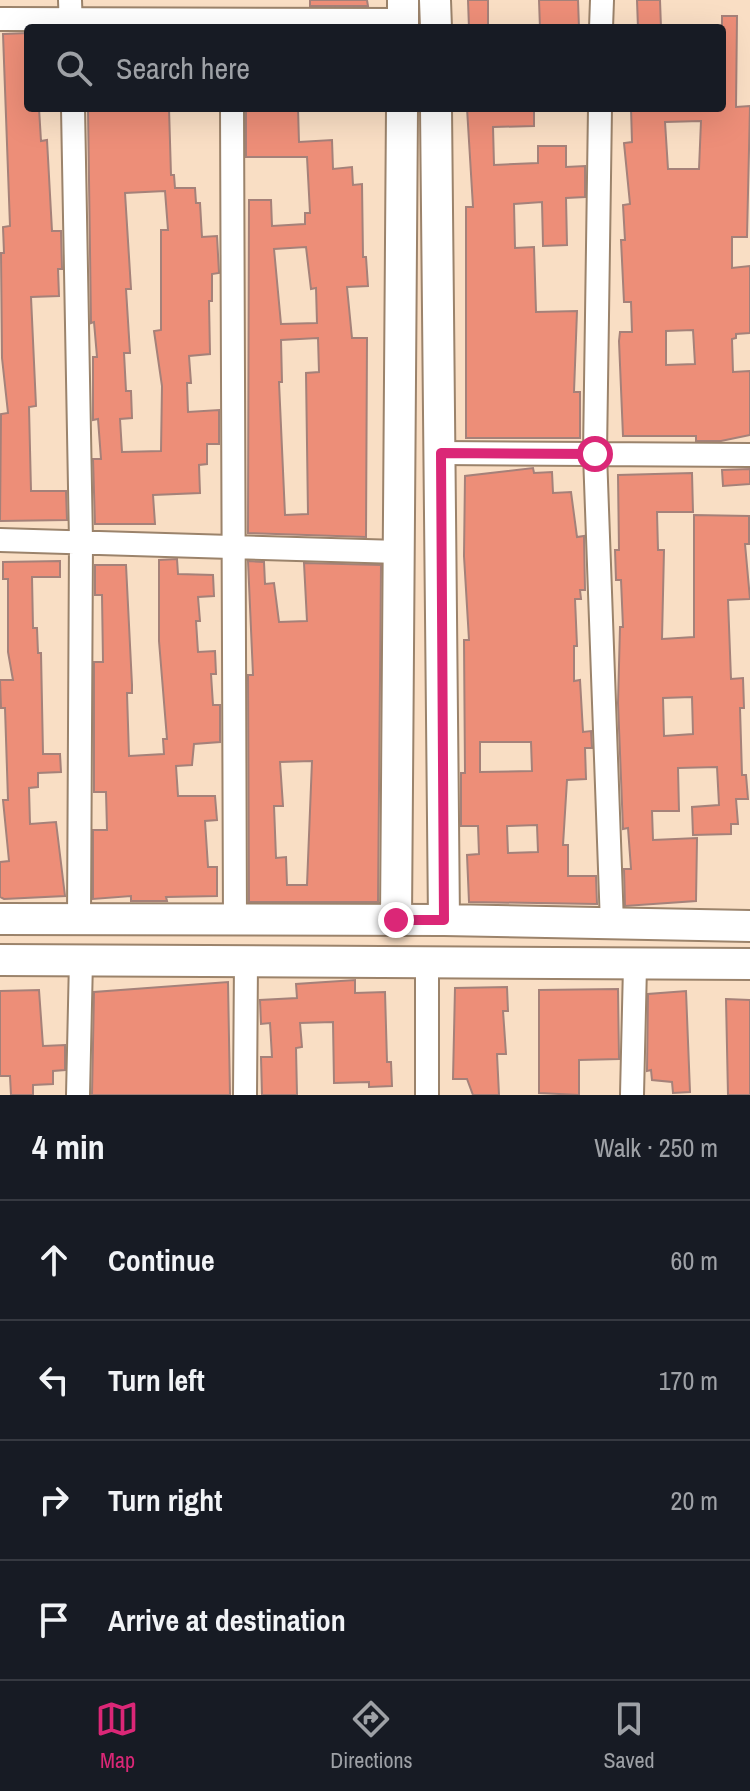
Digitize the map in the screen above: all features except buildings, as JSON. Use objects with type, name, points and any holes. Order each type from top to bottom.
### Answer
[{"type":"main road","points":[[435,0],[436,24]]},
{"type":"main road","points":[[396,920],[402,112]]},
{"type":"main road","points":[[436,112],[444,920]]},
{"type":"main road","points":[[0,919],[444,920],[750,926]]},
{"type":"main road","points":[[0,960],[635,966],[750,964]]},
{"type":"street","points":[[601,24],[602,0]]},
{"type":"street","points":[[0,19],[71,16],[403,16]]},
{"type":"street","points":[[73,112],[81,541],[79,919]]},
{"type":"street","points":[[232,112],[235,920]]},
{"type":"street","points":[[600,112],[595,454],[612,924]]},
{"type":"street","points":[[441,453],[750,455]]},
{"type":"street","points":[[0,540],[399,552]]},
{"type":"street","points":[[78,1095],[81,960]]},
{"type":"street","points":[[245,1095],[246,961]]},
{"type":"street","points":[[427,962],[427,1095]]},
{"type":"street","points":[[632,1095],[635,966]]},
{"type":"route","points":[[396,920],[444,920],[441,453],[595,454]]}]
